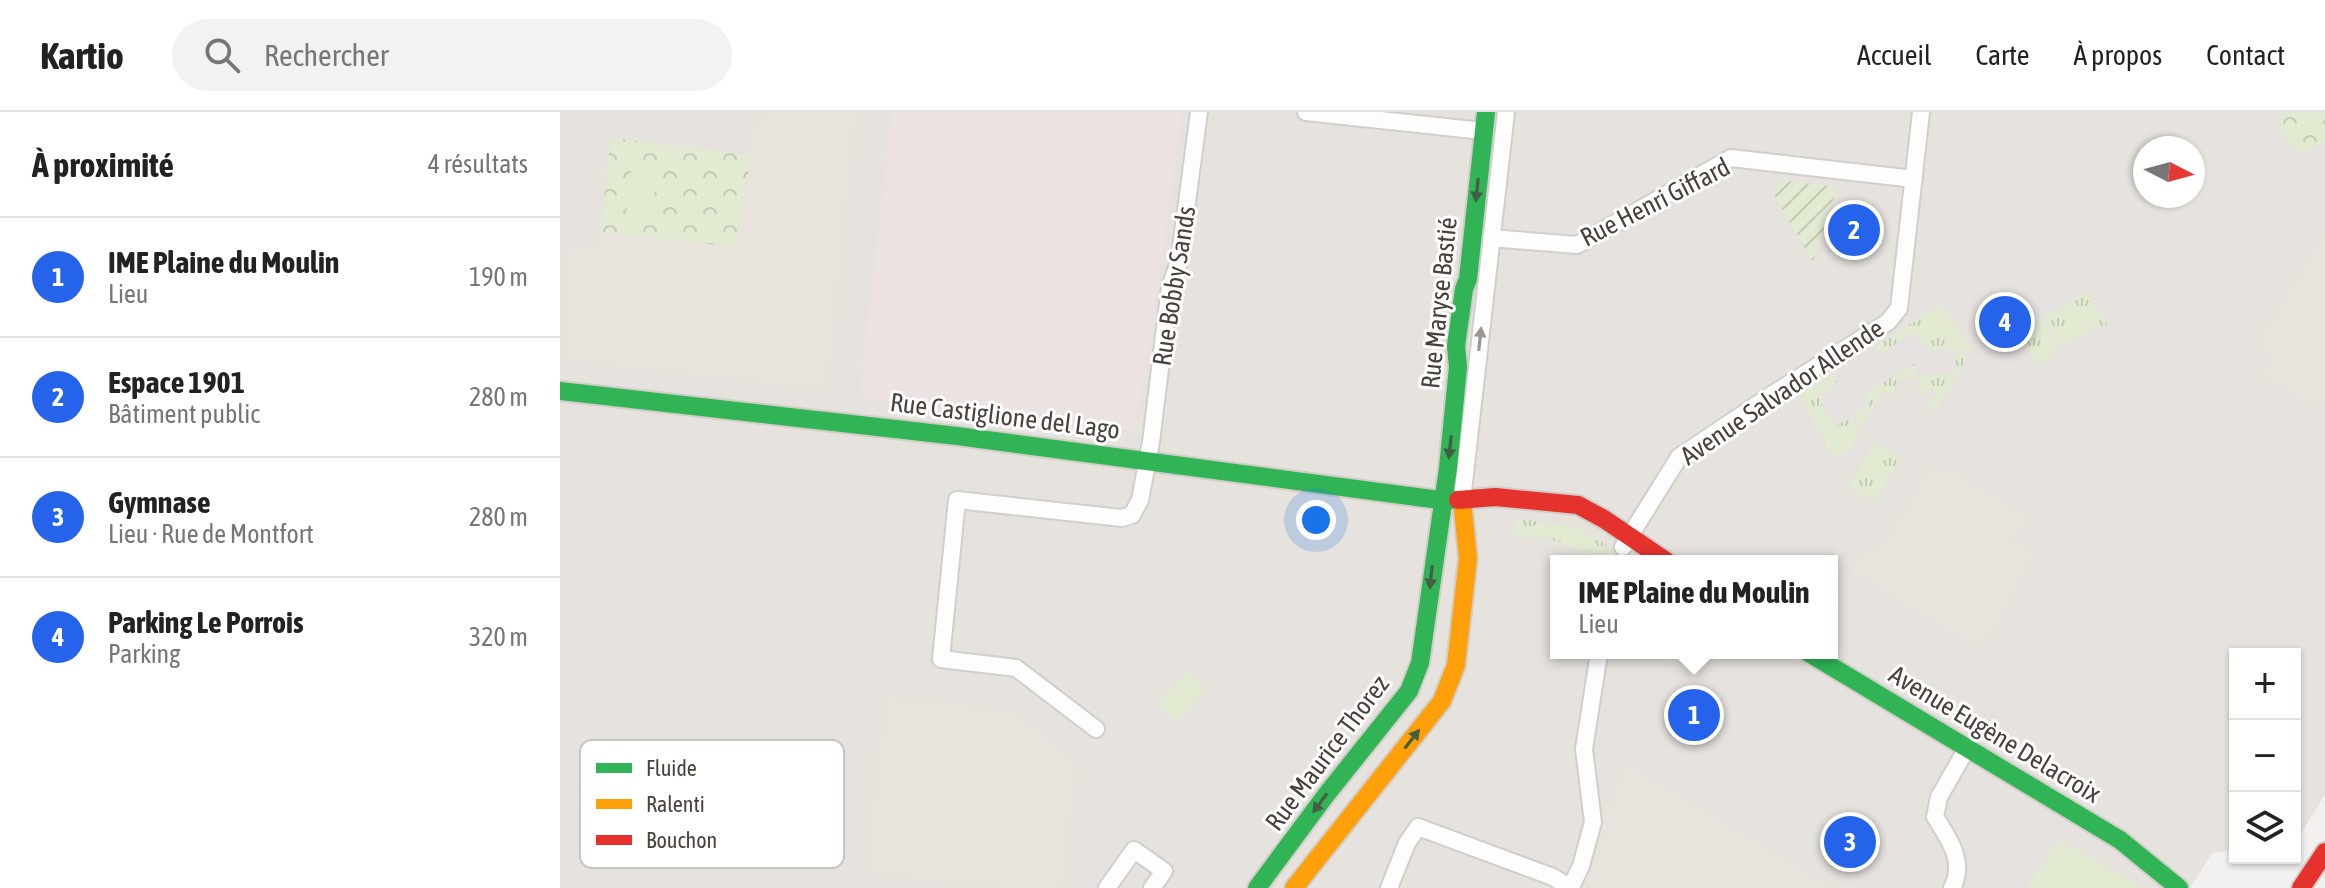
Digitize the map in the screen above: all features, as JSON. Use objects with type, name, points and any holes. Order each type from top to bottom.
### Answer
[{"type":"main road","name":"Rue Maryse Bastié","points":[[1443,500],[1458,367],[1456,346],[1468,279],[1485,121]]},
{"type":"main road","name":"Rue Castiglione del Lago","points":[[560,391],[1148,460],[1443,500],[1470,500]]},
{"type":"main road","points":[[1294,888],[1442,701],[1456,665],[1467,569],[1470,500],[1495,497],[1578,505],[1626,541],[1639,555]]},
{"type":"main road","name":"Rue Maurice Thorez","points":[[1257,888],[1409,691],[1420,663],[1443,500]]},
{"type":"main road","points":[[1626,541],[1654,555]]},
{"type":"main road","name":"Avenue Eugène Delacroix","points":[[1819,659],[2120,840],[2179,888]]},
{"type":"main road","points":[[2301,888],[2325,852]]},
{"type":"main road","name":"Avenue Eugène Delacroix","points":[[2151,865],[2167,888]]},
{"type":"street","name":"Rue Bobby Sands","points":[[1096,729],[1016,668],[941,659],[957,500],[1122,518],[1132,515],[1140,500],[1148,460],[1170,287],[1179,262],[1199,112]]},
{"type":"street","points":[[1306,112],[1485,121]]},
{"type":"street","name":"Rue Maryse Bastié","points":[[1470,500],[1491,238],[1506,112]]},
{"type":"street","name":"Avenue Salvador Allende","points":[[1626,541],[1679,457],[1888,322],[1899,308],[1921,112]]},
{"type":"street","name":"Rue Henri Giffard","points":[[1491,238],[1577,245],[1731,158],[1914,179]]},
{"type":"street","points":[[1389,888],[1407,843],[1418,827],[1553,877],[1570,887],[1581,866],[1593,822],[1584,749],[1598,659]]},
{"type":"street","points":[[1952,888],[1957,866],[1953,845],[1935,817],[1939,797],[1967,748]]},
{"type":"street","points":[[1107,888],[1134,850],[1164,871],[1152,888]]},
{"type":"shaded area","points":[[560,112],[2325,112],[2325,795],[2301,833],[2301,648],[2229,648],[2229,851],[2212,853],[2190,888],[560,888]]},
{"type":"shaded area","points":[[767,112],[857,112],[828,391],[561,361],[568,253],[573,247],[598,246],[600,232],[736,247],[753,134]]},
{"type":"shaded area","points":[[892,112],[1182,112],[1146,376],[1134,431],[859,397]]},
{"type":"shaded area","points":[[2325,235],[2325,401],[2322,400],[2316,407],[2264,376],[2274,358],[2257,347]]},
{"type":"shaded area","points":[[2069,263],[2086,292],[2019,333],[2038,365],[2007,385],[1969,324]]},
{"type":"shaded area","points":[[1917,333],[1928,350],[1956,351],[1955,374],[1915,375],[1914,363],[1864,394],[1870,404],[1836,426],[1819,397]]},
{"type":"shaded area","points":[[586,378],[799,405],[778,434],[574,409]]},
{"type":"shaded area","points":[[1945,467],[2028,516],[2014,541],[2037,553],[1980,649],[1851,570],[1862,550],[1879,546],[1891,535],[1932,468]]},
{"type":"shaded area","points":[[905,569],[926,574],[915,677],[882,676],[893,577]]},
{"type":"shaded area","points":[[1849,576],[1992,660],[1971,696],[1838,616],[1838,593]]},
{"type":"shaded area","points":[[1366,600],[1397,622],[1348,696],[1325,680],[1337,665],[1326,657]]},
{"type":"shaded area","points":[[885,695],[1010,709],[1078,765],[1063,888],[1003,888],[864,875]]},
{"type":"shaded area","points":[[1625,764],[1831,888],[1578,888]]},
{"type":"shaded area","points":[[1972,811],[2047,854],[2023,888],[2003,888],[1973,871],[1965,821]]},
{"type":"shaded area","points":[[1126,829],[1179,870],[1171,880],[1179,888],[1086,888]]},
{"type":"green space","points":[[2284,112],[2325,112],[2325,142],[2305,151],[2295,149],[2280,132]]},
{"type":"green space","points":[[611,138],[751,155],[736,247],[600,232]]},
{"type":"green space","points":[[631,171],[653,171],[656,176],[652,219],[648,221],[628,219],[626,216]]},
{"type":"green space","points":[[1778,180],[1837,187],[1813,262],[1775,197]]},
{"type":"green space","points":[[2086,292],[2107,324],[2101,328],[2099,325],[2062,347],[2044,318]]},
{"type":"green space","points":[[1935,308],[1943,308],[1972,351],[1928,350],[1916,331],[1880,354],[1875,347]]},
{"type":"green space","points":[[2041,319],[2060,350],[2038,365],[2019,333]]},
{"type":"green space","points":[[1956,354],[1970,355],[1935,411],[1928,407],[1937,391],[1930,387],[1925,394],[1917,389],[1921,381],[1912,376],[1900,379],[1891,396],[1882,391],[1863,426],[1855,414],[1869,404],[1864,394],[1915,363],[1915,374],[1955,373]]},
{"type":"green space","points":[[1833,374],[1837,382],[1817,396],[1835,426],[1851,416],[1860,431],[1850,450],[1832,456],[1800,395]]},
{"type":"green space","points":[[1875,442],[1901,457],[1874,502],[1849,486]]},
{"type":"green space","points":[[1517,518],[1578,528],[1623,555],[1586,555],[1558,541],[1513,535]]},
{"type":"green space","points":[[1187,672],[1206,688],[1176,722],[1157,705]]},
{"type":"green space","points":[[2059,840],[2144,888],[2026,888]]},
{"type":"traffic: fast","points":[[1257,888],[1409,691],[1420,663],[1448,468],[1458,367],[1456,346],[1468,279],[1486,112]]},
{"type":"traffic: fast","points":[[560,391],[957,436],[1458,500]]},
{"type":"traffic: fast","points":[[1819,659],[2120,840],[2179,888]]},
{"type":"traffic: slow","points":[[1294,888],[1442,701],[1456,665],[1468,558],[1462,500]]},
{"type":"traffic: jam","points":[[1458,500],[1495,497],[1578,505],[1657,555]]},
{"type":"traffic: jam","points":[[2301,888],[2325,852]]},
{"type":"place","name":"Espace 1901","points":[[1854,230]]},
{"type":"place","name":"Parking Le Porrois","points":[[2005,322]]},
{"type":"place","name":"IME Plaine du Moulin","points":[[1694,715]]},
{"type":"place","name":"Gymnase","points":[[1850,842]]}]
